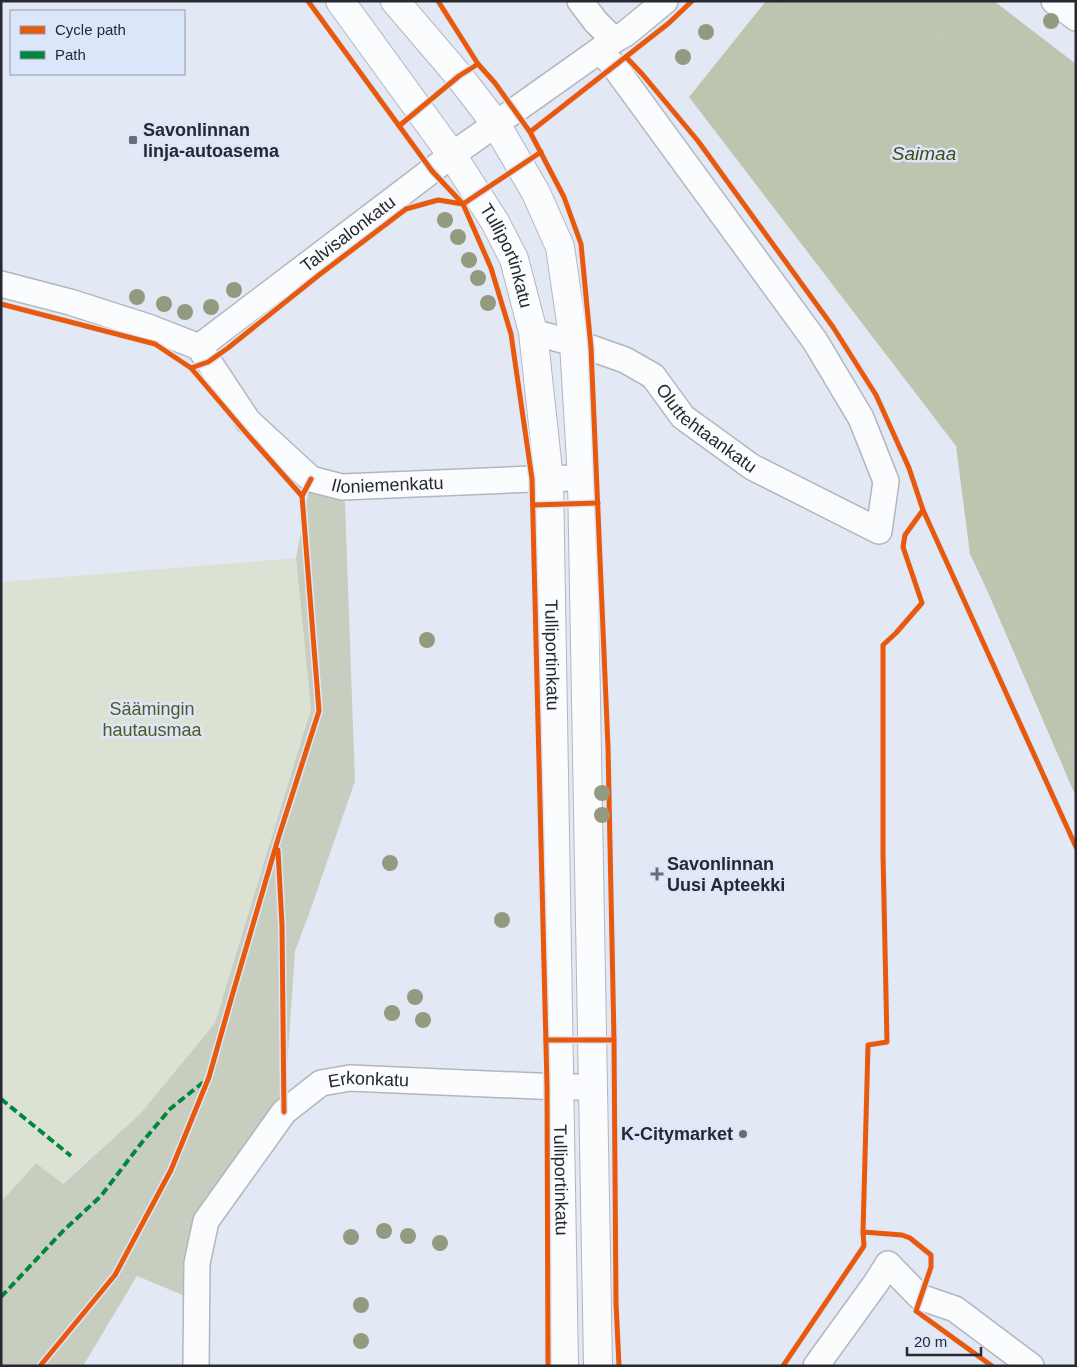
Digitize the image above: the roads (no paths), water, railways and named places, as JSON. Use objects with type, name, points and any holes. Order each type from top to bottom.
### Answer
[{"type":"main road","name":"Tulliportinkatu","points":[[340,1],[452,155],[495,222],[514,259],[533,332],[549,480],[564,1366]]},
{"type":"main road","name":"Tulliportinkatu","points":[[395,1],[459,76],[496,124],[536,193],[560,247],[574,343],[582,478],[598,1366]]},
{"type":"street","points":[[580,1],[596,22],[607,45]]},
{"type":"street","name":"Talvisalonkatu","points":[[199,347],[452,155],[625,34],[665,1]]},
{"type":"street","points":[[1054,1],[1076,18]]},
{"type":"street","name":"Oluttehtaankatu","points":[[533,332],[625,360],[652,376],[684,417],[752,467],[879,531],[886,481],[856,409],[815,341],[614,66],[607,45]]},
{"type":"street","points":[[1,284],[70,302],[148,327],[199,347]]},
{"type":"street","name":"Iloniemenkatu","points":[[199,347],[248,421],[312,478],[342,487],[582,478]]},
{"type":"street","name":"Erkonkatu","points":[[196,1366],[197,1263],[206,1221],[284,1112],[322,1083],[350,1078],[593,1087]]},
{"type":"street","points":[[816,1366],[888,1264],[920,1297],[955,1309],[1031,1366]]},
{"type":"water","name":"Saimaa","points":[[766,1],[994,1],[1076,64],[1076,797],[970,554],[956,446],[689,97]]},
{"type":"place","name":"Savonlinnan linja-autoasema","points":[[133,140]]},
{"type":"place","name":"Savonlinnan Uusi Apteekki","points":[[657,874]]},
{"type":"place","name":"K-Citymarket","points":[[743,1134]]},
{"type":"park label","name":"Säämingin hautausmaa","points":[[152,720]]}]
